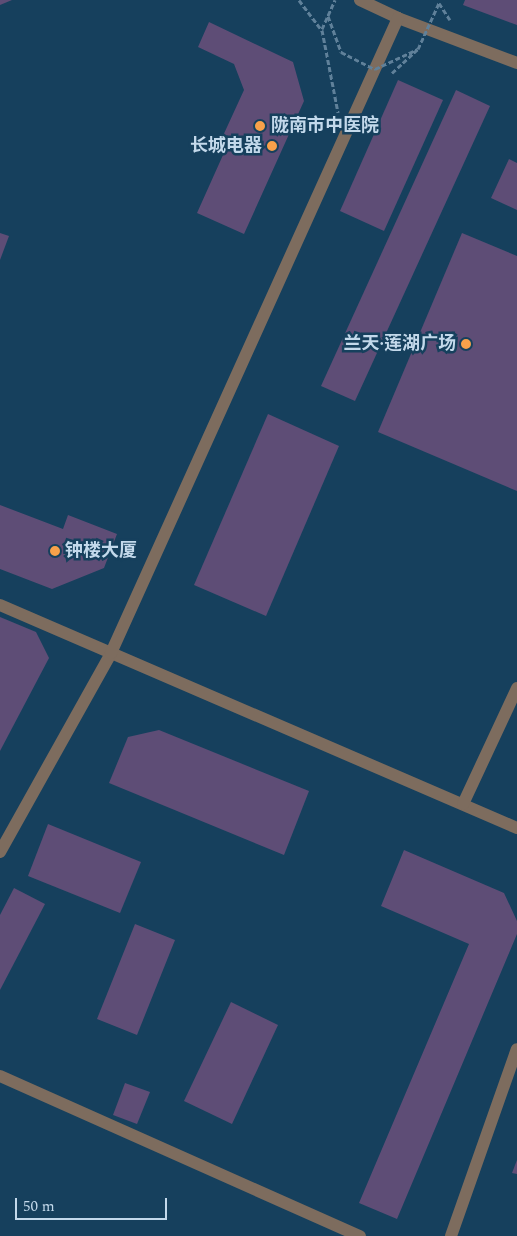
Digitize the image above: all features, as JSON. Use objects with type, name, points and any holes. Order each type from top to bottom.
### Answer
[{"type":"street","points":[[360,0],[398,18],[517,63]]},
{"type":"street","points":[[0,852],[111,653],[398,18]]},
{"type":"street","points":[[0,605],[517,828]]},
{"type":"street","points":[[463,804],[517,688]]},
{"type":"street","points":[[451,1236],[517,1049]]},
{"type":"street","points":[[0,1076],[360,1236]]},
{"type":"path","points":[[299,0],[322,30],[343,139]]},
{"type":"path","points":[[322,30],[335,0]]},
{"type":"path","points":[[328,16],[341,52],[375,69],[418,49],[439,3]]},
{"type":"building","points":[[0,0],[12,0],[0,5]]},
{"type":"building","points":[[465,0],[517,0],[517,25],[463,5]]},
{"type":"building","name":"陇南市中医院","points":[[209,22],[293,62],[304,101],[244,234],[197,213],[223,155],[216,151],[244,90],[234,64],[198,47]]},
{"type":"building","points":[[398,80],[443,100],[384,231],[340,211]]},
{"type":"building","points":[[456,90],[490,106],[355,401],[321,386]]},
{"type":"building","points":[[509,159],[517,163],[517,210],[491,198]]},
{"type":"building","points":[[0,233],[9,236],[0,260]]},
{"type":"building","name":"兰天·莲湖广场","points":[[462,233],[517,256],[517,491],[378,432]]},
{"type":"building","points":[[268,414],[339,446],[266,616],[194,585]]},
{"type":"building","name":"钟楼大厦","points":[[0,505],[63,529],[68,515],[117,534],[104,568],[52,589],[0,569]]},
{"type":"building","points":[[0,617],[36,632],[49,658],[0,751]]},
{"type":"building","points":[[159,730],[309,791],[284,855],[109,783],[128,737]]},
{"type":"building","points":[[48,824],[141,862],[120,913],[28,876]]},
{"type":"building","points":[[404,850],[504,893],[517,921],[517,934],[397,1219],[359,1203],[469,944],[381,906]]},
{"type":"building","points":[[14,888],[45,904],[0,990],[0,915]]},
{"type":"building","points":[[135,924],[175,940],[137,1035],[97,1019]]},
{"type":"building","points":[[231,1002],[278,1025],[232,1124],[184,1101]]},
{"type":"building","points":[[125,1083],[150,1092],[137,1124],[113,1115]]},
{"type":"building","points":[[517,1160],[517,1174],[512,1173]]},
{"type":"place","name":"陇南市中医院","points":[[260,126]]},
{"type":"place","name":"长城电器","points":[[272,146]]},
{"type":"place","name":"兰天·莲湖广场","points":[[466,344]]},
{"type":"place","name":"钟楼大厦","points":[[55,551]]}]
